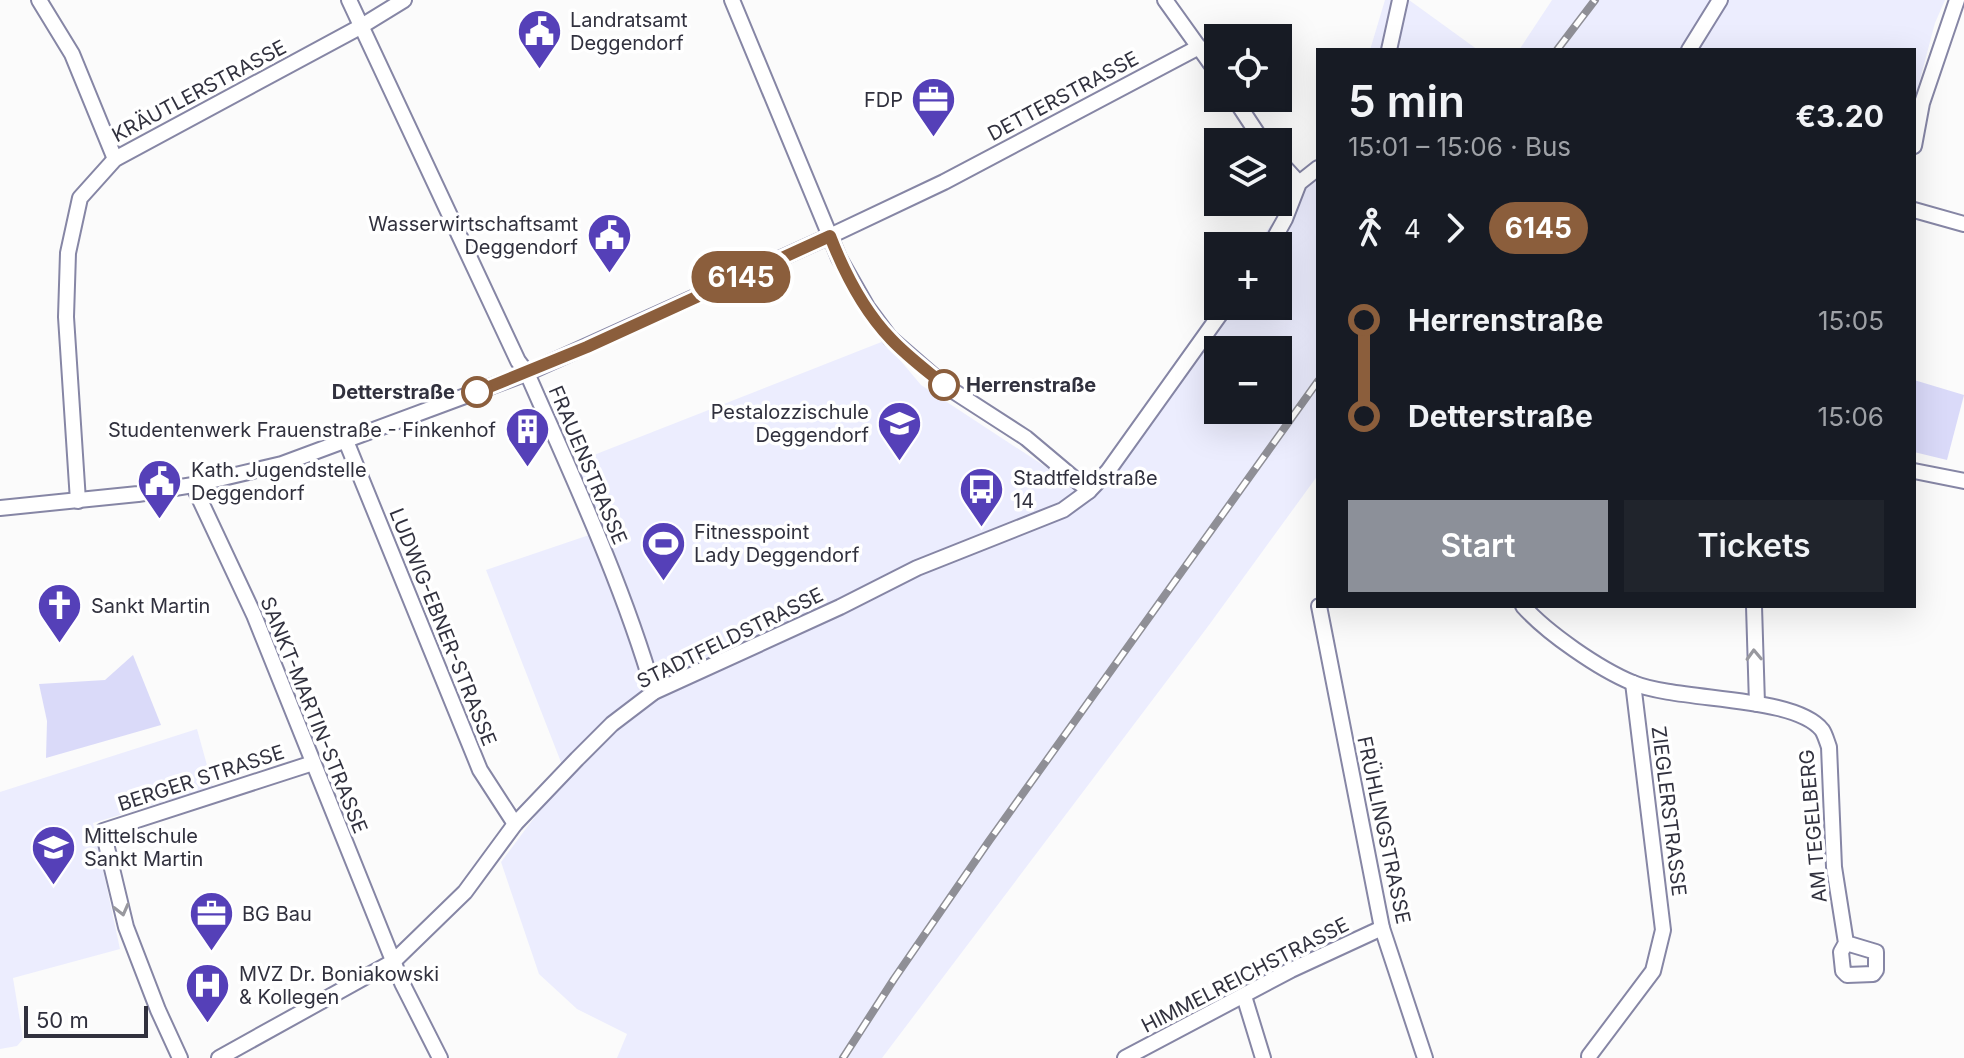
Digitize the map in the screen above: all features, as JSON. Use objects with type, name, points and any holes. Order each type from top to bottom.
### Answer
[{"type":"street","points":[[39,0],[72,54],[115,159]]},
{"type":"street","name":"FRAUENSTRASSE","points":[[349,0],[575,479],[641,648],[654,692]]},
{"type":"street","name":"KRÄUTLERSTRASSE","points":[[78,501],[66,317],[68,253],[80,198],[115,159],[360,27],[404,0]]},
{"type":"street","points":[[732,0],[839,258],[867,307],[890,338],[944,385],[1026,438],[1089,491]]},
{"type":"street","points":[[1165,0],[1204,54]]},
{"type":"street","points":[[1389,48],[1400,0]]},
{"type":"street","points":[[1690,48],[1720,0]]},
{"type":"street","points":[[1916,135],[1922,103],[1957,0]]},
{"type":"street","name":"DETTERSTRASSE","points":[[0,508],[193,485],[282,464],[527,373],[944,182],[1199,47]]},
{"type":"street","points":[[1278,232],[1299,183],[1316,170]]},
{"type":"street","points":[[1292,175],[1299,183]]},
{"type":"street","points":[[1916,211],[1964,224]]},
{"type":"street","name":"STADTFELDSTRASSE","points":[[219,1058],[394,961],[465,892],[515,824],[612,724],[654,692],[840,607],[917,568],[1063,510],[1089,491],[1108,471],[1216,320]]},
{"type":"street","name":"LUDWIG-EBNER-STRASSE","points":[[346,441],[480,770],[515,824]]},
{"type":"street","points":[[1916,471],[1964,481]]},
{"type":"street","name":"SANKT-MARTIN-STRASSE","points":[[193,485],[254,615],[402,983],[440,1058]]},
{"type":"street","name":"FRÜHLINGSTRASSE","points":[[1319,608],[1382,928],[1425,1058]]},
{"type":"street","points":[[1525,608],[1538,623],[1609,671],[1633,683]]},
{"type":"street","points":[[1754,608],[1757,704]]},
{"type":"street","name":"AM TEGELBERG","points":[[1633,683],[1682,695],[1794,711],[1822,730],[1829,747],[1834,867],[1846,943]]},
{"type":"street","name":"ZIEGLERSTRASSE","points":[[1589,1056],[1653,971],[1663,930],[1633,683]]},
{"type":"street","name":"BERGER STRASSE","points":[[180,1058],[126,927],[103,831],[313,763]]},
{"type":"street","name":"HIMMELREICHSTRASSE","points":[[1125,1058],[1291,970],[1382,928]]},
{"type":"street","points":[[1244,996],[1263,1058]]},
{"type":"shaded area","points":[[1385,0],[1409,0],[1475,48],[1371,48]]},
{"type":"shaded area","points":[[1552,0],[1945,0],[1935,23],[1916,94],[1916,48],[1520,48]]},
{"type":"shaded area","points":[[1316,161],[1316,478],[1209,625],[882,1058],[617,1058],[627,1034],[577,1009],[539,974],[501,862],[566,775],[486,570],[601,531],[576,462],[884,341],[921,385],[1084,492],[1205,320],[1292,320],[1292,232],[1266,232],[1277,216],[1292,216],[1292,195]]},
{"type":"shaded area","points":[[1916,381],[1964,395],[1947,460],[1916,452]]},
{"type":"shaded area","points":[[133,655],[161,725],[46,758],[47,721],[39,684],[105,680]]},
{"type":"shaded area","name":"Mittelschule Sankt Martin","points":[[197,729],[213,787],[93,823],[120,949],[13,978],[23,1039],[17,1046],[0,1049],[0,792]]},
{"type":"railway","points":[[1559,48],[1595,0]]},
{"type":"railway","points":[[843,1058],[989,841],[1316,384]]},
{"type":"bus line","name":"6145","points":[[477,392],[587,347],[830,236],[867,307],[890,338],[944,385]]},
{"type":"place","name":"Landratsamt Deggendorf","points":[[539,71]]},
{"type":"place","name":"FDP","points":[[934,139]]},
{"type":"place","name":"Wasserwirtschaftsamt Deggendorf","points":[[609,274]]},
{"type":"place","name":"Herrenstraße","points":[[944,385]]},
{"type":"place","name":"Detterstraße","points":[[477,392]]},
{"type":"place","name":"Pestalozzischule Deggendorf","points":[[900,463]]},
{"type":"place","name":"Studentenwerk Frauenstraße - Finkenhof","points":[[527,469]]},
{"type":"place","name":"Kath. Jugendstelle Deggendorf","points":[[160,521]]},
{"type":"place","name":"Stadtfeldstraße 14","points":[[982,529]]},
{"type":"place","name":"Fitnesspoint Lady Deggendorf","points":[[663,583]]},
{"type":"place","name":"Sankt Martin","points":[[60,645]]},
{"type":"place","name":"Mittelschule Sankt Martin","points":[[53,886]]},
{"type":"place","name":"BG Bau","points":[[211,953]]},
{"type":"place","name":"MVZ Dr. Boniakowski & Kollegen","points":[[208,1025]]}]
